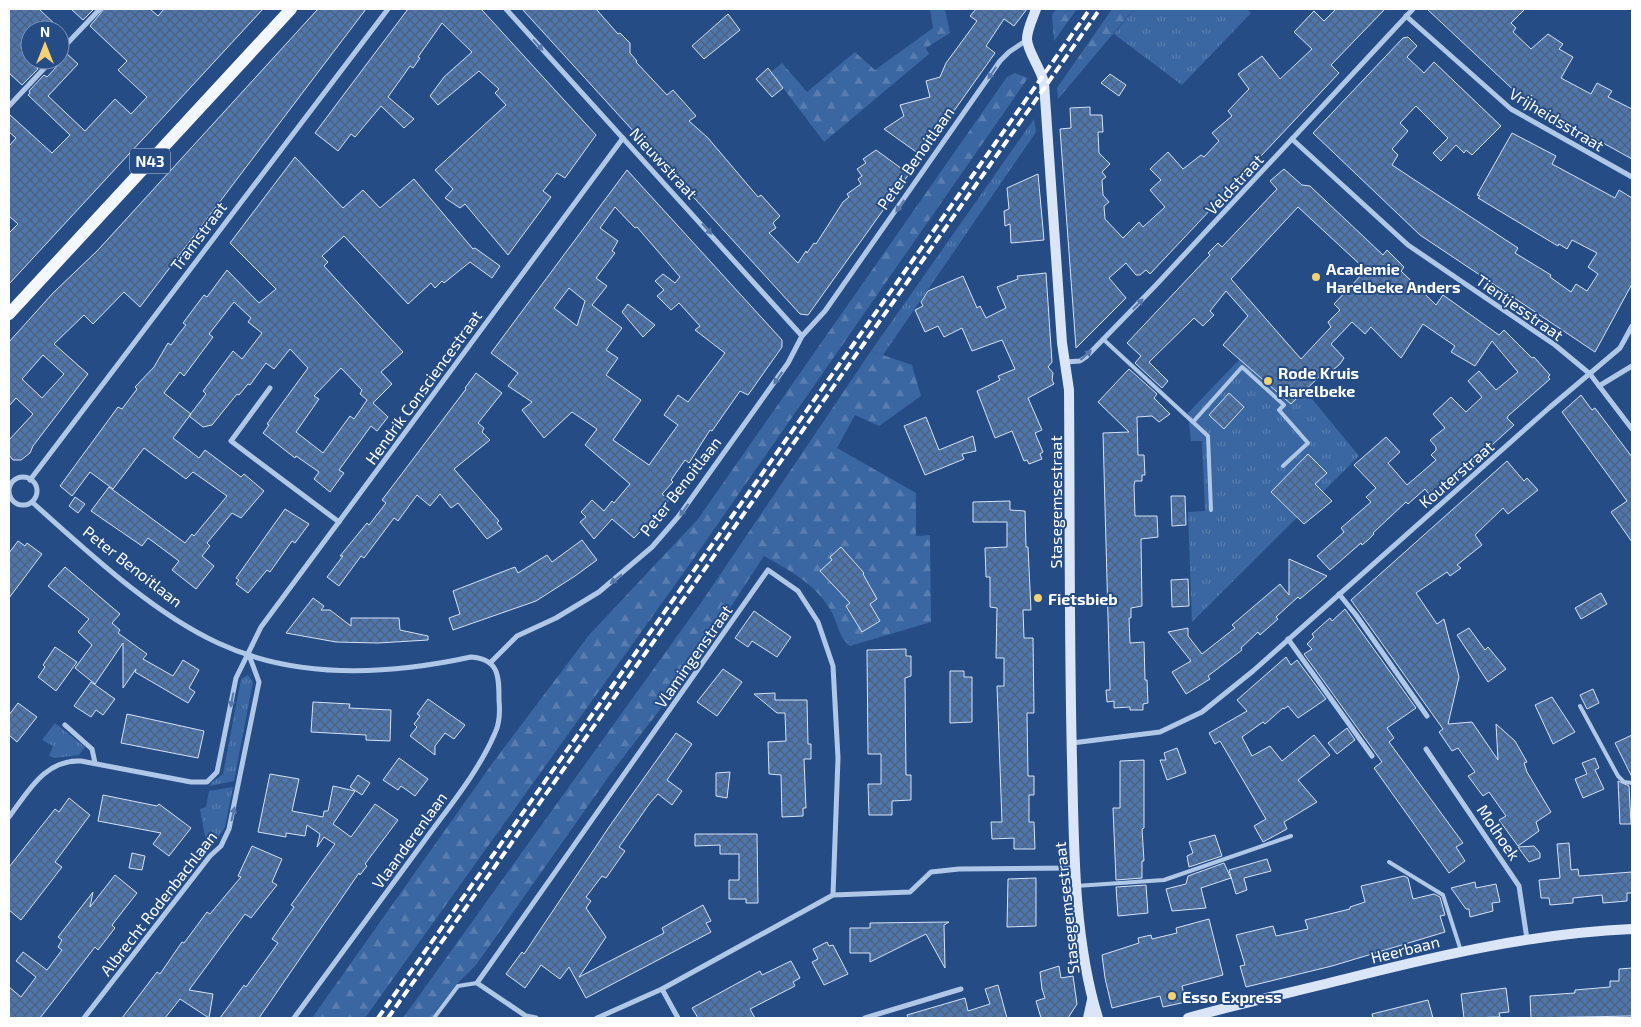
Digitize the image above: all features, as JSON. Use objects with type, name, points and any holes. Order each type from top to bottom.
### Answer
[{"type":"main road","name":"N43","points":[[9,314],[291,9]]},
{"type":"street","points":[[70,41],[100,9]]},
{"type":"street","name":"Tramstraat","points":[[30,480],[388,9]]},
{"type":"street","name":"Nieuwstraat","points":[[506,9],[802,336]]},
{"type":"street","points":[[1027,39],[1036,9]]},
{"type":"street","name":"Veldstraat","points":[[1064,362],[1080,361],[1103,338],[1292,140],[1413,9]]},
{"type":"street","name":"Vrijheidsstraat","points":[[1406,16],[1511,109],[1632,178]]},
{"type":"street","name":"Peter Benoitlaan","points":[[32,502],[156,606],[218,643],[249,655],[287,664],[357,671],[396,670],[471,657],[480,658],[490,663],[517,636],[556,618],[599,592],[652,547],[678,517],[788,363],[802,336],[825,311],[1000,61],[1027,39]]},
{"type":"street","name":"Stasegemsestraat","points":[[1027,39],[1029,48],[1042,72],[1044,83],[1064,362],[1069,390],[1074,868],[1092,999],[1098,1018]]},
{"type":"street","points":[[9,106],[43,70]]},
{"type":"street","name":"Hendrik Consciencestraat","points":[[249,655],[261,627],[623,138]]},
{"type":"street","name":"Tientjesstraat","points":[[1292,140],[1408,246],[1554,345],[1590,374],[1632,429]]},
{"type":"street","name":"Kouterstraat","points":[[1072,743],[1160,732],[1202,712],[1620,348],[1632,326]]},
{"type":"street","points":[[1599,386],[1632,366]]},
{"type":"street","points":[[270,388],[231,440],[339,522]]},
{"type":"street","points":[[19,478],[30,480],[36,490],[32,502],[22,505],[10,503],[10,484],[19,478]]},
{"type":"street","name":"Vlamingenstraat","points":[[477,984],[768,570],[798,591],[818,622],[833,666],[838,758],[833,895]]},
{"type":"street","points":[[1339,594],[1356,615],[1427,716]]},
{"type":"street","points":[[1288,639],[1372,756]]},
{"type":"street","points":[[9,817],[48,770],[69,761],[191,782],[206,782],[217,772],[236,678],[249,655]]},
{"type":"street","name":"Albrecht Rodenbachlaan","points":[[84,1018],[210,856],[221,846],[229,829],[259,682],[249,655]]},
{"type":"street","name":"Vlaanderenlaan","points":[[294,1018],[461,790],[487,749],[496,732],[499,718],[499,676],[490,663]]},
{"type":"street","points":[[65,725],[92,749],[95,764]]},
{"type":"street","name":"Molhoek","points":[[1426,749],[1519,886],[1527,939]]},
{"type":"street","points":[[597,1018],[662,989],[833,895],[910,892],[931,872],[959,869],[1074,868]]},
{"type":"street","name":"Heerbaan","points":[[1188,1018],[1262,997],[1461,951],[1527,939],[1632,929]]},
{"type":"street","points":[[477,984],[526,1016],[536,1018]]},
{"type":"street","points":[[662,989],[678,1018]]},
{"type":"street","points":[[865,1018],[961,989]]},
{"type":"street","name":"Stasegemsestraat","points":[[1088,1018],[1092,999]]},
{"type":"lane","points":[[1103,338],[1208,436],[1212,510]]},
{"type":"lane","points":[[1193,422],[1242,367],[1284,405],[1279,410],[1308,443],[1283,466]]},
{"type":"lane","points":[[1580,706],[1618,776],[1624,782],[1632,783]]},
{"type":"lane","points":[[1076,886],[1164,880],[1291,836]]},
{"type":"lane","points":[[1389,862],[1442,895],[1461,951]]},
{"type":"lane","points":[[434,1018],[458,986],[477,984]]},
{"type":"green space","points":[[930,9],[945,9],[950,33],[926,48],[929,54],[824,142],[771,72],[782,63],[807,92],[855,52],[875,70],[933,28]]},
{"type":"green space","points":[[1056,9],[1077,9],[1054,41],[1052,15]]},
{"type":"green space","points":[[1112,9],[1134,9],[1058,99],[1057,88]]},
{"type":"green space","points":[[1134,9],[1247,9],[1251,13],[1182,85],[1114,34]]},
{"type":"green space","points":[[1015,73],[1028,78],[692,561],[365,1018],[312,1018],[494,761],[589,635],[698,519],[1007,77]]},
{"type":"green space","points":[[1034,119],[1036,132],[883,355],[871,351]]},
{"type":"green space","points":[[1261,337],[1359,456],[1192,622],[1188,512],[1205,511],[1202,441],[1191,441],[1188,413]]},
{"type":"green space","points":[[871,351],[912,365],[921,396],[879,426],[855,415],[837,448],[916,493],[916,536],[930,535],[931,622],[850,646],[843,638],[830,609],[817,592],[792,572],[764,556],[684,678],[609,776],[476,965],[455,986],[431,1018],[403,1018],[703,600]]},
{"type":"green space","points":[[248,675],[253,682],[234,781],[210,786],[211,783],[223,774],[241,679]]},
{"type":"green space","points":[[55,723],[85,747],[79,755],[55,758],[49,756],[53,746],[42,740]]},
{"type":"green space","points":[[233,787],[225,827],[214,844],[206,842],[200,809],[206,807],[209,791]]},
{"type":"building","points":[[9,9],[39,9],[51,20],[20,20],[20,70],[37,70],[22,85],[9,73]]},
{"type":"building","points":[[71,9],[94,9],[83,20]]},
{"type":"building","points":[[104,9],[150,9],[158,16],[164,9],[263,9],[9,284],[9,233],[18,224],[9,216],[9,146],[16,138],[9,132],[9,114],[52,153],[70,135],[28,95],[29,91],[44,75],[47,77],[54,70],[70,70],[70,57],[78,64],[48,96],[85,131],[115,99],[131,114],[147,97],[118,70],[127,61],[90,26]]},
{"type":"building","points":[[318,9],[366,9],[140,307],[124,292],[93,324],[84,315],[54,344],[88,374],[33,446],[30,453],[21,460],[13,460],[9,455],[9,440],[33,414],[16,398],[9,406],[9,342],[53,293],[98,250]],"holes":[[[43,355],[64,374],[42,398],[22,379]]]},
{"type":"building","points":[[408,9],[481,9],[596,135],[565,178],[557,173],[543,191],[551,197],[508,255],[465,204],[460,208],[445,198],[453,189],[435,170],[506,105],[495,93],[499,89],[479,71],[438,105],[430,96],[444,77],[472,52],[442,23],[418,57],[420,58],[413,68],[410,66],[388,97],[414,119],[404,128],[381,106],[355,137],[351,134],[338,151],[315,133]]},
{"type":"building","points":[[522,9],[596,9],[618,34],[620,33],[630,43],[630,53],[636,62],[667,95],[673,90],[696,116],[689,121],[708,138],[758,197],[761,195],[780,216],[773,223],[776,228],[769,233],[798,263],[806,251],[807,253],[814,243],[816,244],[843,202],[849,197],[847,194],[861,184],[858,179],[862,176],[857,169],[866,163],[863,159],[876,150],[909,174],[808,315],[800,314]]},
{"type":"building","points":[[976,9],[1027,9],[1014,26],[1004,19],[986,46],[995,53],[922,156],[884,129],[904,116],[900,105],[930,97],[926,81],[940,77],[946,63],[977,21],[970,16]]},
{"type":"building","points":[[1336,9],[1385,9],[1331,65],[1339,73],[1150,274],[1146,270],[1140,275],[1136,275],[1126,263],[1109,278],[1126,298],[1076,348],[1060,129],[1071,128],[1070,108],[1090,107],[1090,115],[1102,115],[1103,132],[1098,132],[1099,153],[1110,164],[1102,172],[1106,177],[1102,180],[1103,195],[1109,202],[1104,206],[1105,219],[1123,238],[1139,222],[1143,227],[1165,207],[1150,190],[1161,180],[1150,169],[1168,152],[1183,169],[1201,155],[1204,157],[1219,141],[1212,133],[1232,116],[1228,111],[1249,89],[1238,74],[1262,56],[1280,79],[1312,49],[1294,32],[1314,11],[1324,21]]},
{"type":"building","points":[[1427,9],[1525,9],[1511,23],[1516,28],[1513,32],[1531,49],[1548,34],[1563,44],[1559,49],[1573,57],[1561,78],[1591,94],[1597,83],[1612,91],[1608,97],[1632,109],[1632,159],[1529,102],[1532,95],[1526,100],[1521,97]]},
{"type":"building","points":[[728,14],[740,30],[704,59],[692,46]]},
{"type":"building","points":[[1408,37],[1417,46],[1407,57],[1424,73],[1434,62],[1501,126],[1472,155],[1466,150],[1464,153],[1456,145],[1441,161],[1433,153],[1448,138],[1416,106],[1400,123],[1408,131],[1392,149],[1398,155],[1392,165],[1518,248],[1515,253],[1551,275],[1550,277],[1571,292],[1576,284],[1587,291],[1598,274],[1588,267],[1597,253],[1572,240],[1567,249],[1559,244],[1558,246],[1478,198],[1480,196],[1477,195],[1512,133],[1556,156],[1552,164],[1615,198],[1619,190],[1632,198],[1632,284],[1595,352],[1420,235],[1313,133],[1403,38]]},
{"type":"building","points":[[768,68],[783,88],[772,97],[756,79]]},
{"type":"building","points":[[1110,74],[1126,85],[1119,96],[1101,83]]},
{"type":"building","points":[[295,157],[343,208],[363,190],[380,208],[414,179],[473,249],[475,248],[500,266],[492,278],[470,262],[435,288],[431,283],[408,304],[344,236],[322,256],[328,262],[324,266],[403,352],[381,372],[392,384],[373,403],[388,417],[377,431],[371,426],[339,470],[344,473],[330,492],[314,479],[319,472],[296,456],[295,458],[263,433],[269,425],[267,424],[308,368],[290,349],[274,369],[266,363],[250,385],[248,384],[239,395],[237,394],[212,425],[203,427],[189,416],[173,438],[199,458],[205,450],[241,477],[244,474],[264,491],[241,518],[232,513],[207,543],[210,546],[202,556],[214,566],[196,589],[172,570],[179,561],[148,538],[142,546],[91,511],[109,487],[185,543],[192,534],[194,536],[227,496],[193,472],[186,479],[144,448],[113,489],[90,472],[72,496],[60,486],[118,407],[122,409],[137,389],[135,387],[154,367],[168,343],[171,345],[186,325],[183,323],[204,295],[207,297],[227,270],[259,303],[276,289],[230,243]],"holes":[[[234,302],[251,318],[248,322],[262,333],[242,359],[233,351],[203,391],[206,394],[191,414],[164,393],[180,372],[184,376],[213,337],[209,334]],[[341,368],[362,390],[360,394],[367,400],[354,419],[350,416],[323,453],[296,432],[319,399],[314,396]]]},
{"type":"building","points":[[1284,169],[1302,185],[1310,186],[1383,255],[1387,250],[1404,267],[1401,271],[1436,305],[1443,295],[1499,335],[1504,330],[1532,358],[1534,357],[1550,375],[1548,377],[1550,379],[1508,416],[1507,418],[1514,425],[1482,454],[1432,498],[1425,489],[1408,504],[1406,502],[1368,540],[1362,545],[1361,543],[1330,570],[1317,556],[1344,532],[1341,528],[1371,502],[1366,497],[1376,488],[1354,465],[1386,437],[1400,452],[1388,463],[1407,485],[1436,460],[1431,455],[1436,450],[1436,447],[1430,440],[1445,428],[1433,414],[1451,397],[1466,412],[1482,397],[1468,381],[1479,371],[1496,390],[1518,372],[1492,341],[1475,366],[1451,352],[1455,346],[1423,324],[1401,358],[1371,327],[1365,334],[1352,322],[1331,344],[1344,358],[1340,364],[1325,377],[1322,374],[1291,404],[1223,345],[1248,316],[1226,291],[1210,311],[1214,315],[1203,326],[1194,318],[1149,362],[1168,381],[1162,388],[1135,363],[1141,356],[1127,343],[1210,255],[1208,253],[1218,243],[1222,247],[1277,189],[1270,181]],"holes":[[[1298,207],[1366,270],[1334,304],[1340,310],[1328,322],[1331,327],[1301,359],[1231,279]]]},
{"type":"building","points":[[627,170],[782,340],[782,347],[748,395],[740,391],[712,431],[710,430],[689,463],[685,460],[671,480],[673,482],[662,494],[669,500],[634,538],[612,519],[594,539],[580,522],[586,517],[581,512],[592,500],[604,511],[612,501],[614,503],[630,484],[585,445],[597,429],[572,412],[544,438],[522,410],[532,402],[508,386],[518,373],[491,353]],"holes":[[[615,207],[635,228],[637,227],[680,277],[675,283],[663,274],[655,281],[664,290],[657,296],[671,310],[679,303],[700,326],[695,330],[725,353],[688,402],[678,395],[664,415],[678,425],[649,465],[613,440],[641,400],[606,375],[618,358],[606,350],[622,328],[592,305],[607,286],[596,278],[615,253],[612,251],[618,241],[600,228]],[[569,288],[585,301],[577,326],[554,308]]]},
{"type":"building","points":[[1038,174],[1044,240],[1011,243],[1010,224],[1005,226],[1004,211],[1009,209],[1007,188]]},
{"type":"building","points":[[1046,273],[1052,362],[1048,367],[1053,373],[1052,380],[1054,384],[1028,398],[1042,430],[1035,433],[1043,452],[1040,454],[1042,459],[1029,464],[1027,460],[1024,461],[1012,431],[995,438],[977,391],[1000,380],[998,376],[1015,369],[1002,340],[972,351],[962,328],[944,337],[938,326],[925,332],[915,310],[923,306],[921,302],[928,291],[963,276],[977,308],[980,306],[986,318],[1006,308],[997,287],[1018,279],[1017,276]]},
{"type":"building","points":[[628,304],[655,325],[643,337],[622,312]]},
{"type":"building","points":[[1129,369],[1157,394],[1154,398],[1170,414],[1159,422],[1152,416],[1137,417],[1138,455],[1144,455],[1145,475],[1142,475],[1142,481],[1135,481],[1134,485],[1135,516],[1157,516],[1158,537],[1141,539],[1142,606],[1131,608],[1131,618],[1129,618],[1130,643],[1144,642],[1148,703],[1143,704],[1143,710],[1130,710],[1130,707],[1114,708],[1114,701],[1107,702],[1106,690],[1110,690],[1103,433],[1129,432],[1098,402]]},
{"type":"building","points":[[476,373],[502,393],[478,423],[484,428],[482,432],[490,440],[454,469],[499,521],[497,523],[502,529],[487,539],[458,503],[451,508],[440,494],[430,506],[417,495],[398,521],[394,518],[364,558],[361,556],[339,586],[327,577],[343,556],[340,556],[367,523],[369,525],[386,503],[382,500]]},
{"type":"building","points":[[1229,393],[1244,407],[1224,429],[1209,415]]},
{"type":"building","points":[[1581,395],[1592,410],[1595,408],[1632,457],[1632,542],[1611,512],[1627,501],[1562,412]]},
{"type":"building","points":[[926,417],[939,450],[973,436],[976,451],[962,454],[964,459],[925,475],[904,426]]},
{"type":"building","points":[[1308,454],[1327,473],[1315,484],[1332,501],[1304,524],[1271,492]]},
{"type":"building","points":[[1507,461],[1524,481],[1527,478],[1538,490],[1508,514],[1503,508],[1475,535],[1482,545],[1457,565],[1461,568],[1450,576],[1447,572],[1416,593],[1437,624],[1444,619],[1459,677],[1448,724],[1472,722],[1498,760],[1496,724],[1515,741],[1527,762],[1524,763],[1527,772],[1551,812],[1536,822],[1539,831],[1518,846],[1499,820],[1506,816],[1489,792],[1483,796],[1468,776],[1475,772],[1458,748],[1452,751],[1439,732],[1443,729],[1351,600]]},
{"type":"building","points":[[1171,496],[1185,496],[1186,525],[1172,526]]},
{"type":"building","points":[[75,497],[85,504],[78,513],[69,506]]},
{"type":"building","points":[[1010,501],[1010,510],[1025,511],[1026,547],[1028,547],[1031,610],[1023,610],[1024,638],[1033,638],[1034,713],[1027,713],[1028,776],[1034,776],[1034,795],[1029,795],[1029,822],[1034,822],[1035,849],[1014,849],[1014,838],[992,839],[991,822],[1002,822],[997,686],[1004,686],[1004,658],[996,658],[997,608],[990,607],[990,577],[986,577],[985,548],[1007,547],[1007,522],[973,522],[973,502]]},
{"type":"building","points":[[285,509],[309,524],[295,543],[292,541],[270,572],[267,570],[248,593],[236,584],[239,580],[236,578]]},
{"type":"building","points":[[582,540],[597,560],[575,576],[536,601],[453,630],[449,618],[460,614],[453,591],[515,567],[518,573],[547,555],[552,562]]},
{"type":"building","points":[[18,541],[25,546],[27,543],[42,554],[9,598],[9,553]]},
{"type":"building","points":[[841,547],[864,573],[877,599],[870,604],[880,621],[862,632],[846,606],[850,603],[820,571],[832,560],[830,557]]},
{"type":"building","points":[[1289,559],[1327,576],[1300,599],[1298,597],[1260,635],[1258,632],[1241,648],[1242,650],[1208,676],[1210,679],[1186,694],[1172,672],[1191,661],[1168,632],[1188,628],[1188,636],[1202,654],[1235,628],[1232,625],[1280,584],[1289,595]]},
{"type":"building","points":[[65,567],[120,614],[112,623],[120,630],[118,633],[147,654],[143,659],[173,676],[183,660],[199,670],[189,688],[195,692],[188,703],[135,672],[136,669],[123,688],[123,643],[95,684],[75,668],[92,645],[78,632],[89,619],[48,586]]},
{"type":"building","points":[[1188,579],[1189,606],[1172,607],[1171,580]]},
{"type":"building","points":[[1601,593],[1607,604],[1581,619],[1575,608]]},
{"type":"building","points":[[313,598],[324,606],[321,610],[330,610],[351,626],[351,618],[399,618],[400,630],[428,636],[428,640],[378,643],[336,642],[286,633]]},
{"type":"building","points":[[1345,609],[1416,708],[1387,728],[1394,738],[1389,742],[1463,843],[1456,847],[1465,861],[1449,873],[1374,768],[1382,762],[1304,654],[1312,649],[1307,644],[1314,637],[1312,634],[1330,618],[1332,621]]},
{"type":"building","points":[[754,611],[791,637],[777,657],[752,641],[748,647],[735,638]]},
{"type":"building","points":[[1469,628],[1485,650],[1488,647],[1506,669],[1488,682],[1457,635]]},
{"type":"building","points":[[55,647],[77,662],[56,691],[38,677],[45,667],[43,665]]},
{"type":"building","points":[[906,649],[906,656],[911,656],[911,676],[905,678],[906,775],[911,775],[911,800],[892,801],[892,815],[869,815],[868,784],[881,784],[881,754],[868,754],[867,650]]},
{"type":"building","points":[[1286,657],[1291,665],[1297,660],[1326,699],[1298,718],[1288,706],[1283,708],[1265,724],[1263,722],[1242,737],[1252,756],[1270,746],[1282,761],[1314,735],[1330,755],[1298,780],[1317,802],[1284,822],[1287,829],[1263,842],[1254,826],[1266,819],[1220,741],[1215,744],[1209,733],[1247,711],[1237,700]]},
{"type":"building","points":[[723,669],[742,682],[717,716],[697,702]]},
{"type":"building","points":[[950,671],[964,671],[964,677],[972,677],[972,722],[950,723]]},
{"type":"building","points":[[91,682],[115,699],[103,715],[96,710],[91,717],[74,706]]},
{"type":"building","points":[[1593,689],[1599,703],[1587,709],[1580,695]]},
{"type":"building","points":[[775,693],[775,700],[807,700],[808,744],[811,744],[811,759],[804,759],[806,808],[803,808],[803,816],[782,817],[781,775],[769,774],[768,742],[786,741],[785,713],[777,713],[754,694]]},
{"type":"building","points":[[1552,697],[1575,732],[1553,744],[1535,705]]},
{"type":"building","points":[[428,699],[465,725],[454,739],[445,733],[435,746],[435,755],[410,736],[417,727],[414,724],[420,716],[417,714]]},
{"type":"building","points":[[313,702],[350,704],[349,708],[391,710],[390,741],[366,740],[366,735],[311,732]]},
{"type":"building","points":[[18,703],[37,717],[17,742],[9,735],[9,715]]},
{"type":"building","points":[[127,714],[204,731],[198,758],[121,743]]},
{"type":"building","points":[[1347,728],[1355,740],[1337,754],[1328,743]]},
{"type":"building","points":[[676,733],[692,744],[667,780],[682,791],[672,805],[658,794],[619,847],[625,851],[606,878],[602,876],[586,897],[591,901],[586,908],[606,937],[579,977],[664,933],[662,928],[703,905],[711,921],[706,923],[711,932],[586,998],[569,967],[560,979],[541,965],[525,988],[506,974],[522,952],[524,954],[609,827]]},
{"type":"building","points":[[1632,735],[1632,777],[1615,743]]},
{"type":"building","points":[[1177,748],[1186,773],[1167,780],[1160,760],[1166,760],[1164,753]]},
{"type":"building","points":[[399,758],[428,779],[415,796],[401,786],[398,790],[383,780]]},
{"type":"building","points":[[1595,758],[1599,768],[1595,770],[1604,789],[1583,798],[1575,779],[1587,774],[1582,763]]},
{"type":"building","points":[[1144,760],[1144,828],[1142,829],[1144,861],[1142,861],[1142,878],[1116,880],[1113,808],[1120,808],[1120,761]]},
{"type":"building","points":[[730,772],[727,798],[716,796],[716,773]]},
{"type":"building","points":[[270,774],[299,779],[292,811],[323,817],[324,811],[328,811],[333,786],[355,791],[333,824],[351,837],[375,804],[398,820],[365,864],[367,866],[360,875],[359,873],[259,1018],[220,1018],[244,985],[246,987],[278,943],[272,939],[294,907],[291,905],[335,844],[324,837],[317,847],[320,834],[307,825],[305,836],[286,833],[286,837],[258,832]]},
{"type":"building","points":[[358,775],[370,783],[362,795],[350,787]]},
{"type":"building","points":[[1618,781],[1629,786],[1631,824],[1620,824]]},
{"type":"building","points":[[103,795],[157,806],[159,804],[191,828],[169,856],[153,844],[161,833],[98,821]]},
{"type":"building","points":[[69,798],[90,815],[55,862],[62,867],[21,920],[9,910],[9,867],[55,809],[59,812]]},
{"type":"building","points":[[695,834],[757,834],[758,903],[746,903],[746,899],[729,899],[729,880],[739,880],[739,854],[720,854],[720,845],[695,846]]},
{"type":"building","points":[[1215,835],[1222,856],[1189,867],[1187,856],[1193,853],[1189,842]]},
{"type":"building","points":[[1569,843],[1571,870],[1578,869],[1579,876],[1632,872],[1632,893],[1627,893],[1627,901],[1603,903],[1602,895],[1573,898],[1573,903],[1550,905],[1549,898],[1541,898],[1539,880],[1560,878],[1557,844]]},
{"type":"building","points":[[252,846],[282,859],[272,882],[277,885],[251,918],[245,914],[189,990],[213,994],[209,1018],[180,999],[165,1018],[122,1018],[157,972],[160,974],[182,942],[184,943],[207,912],[210,914],[241,877],[238,876]]},
{"type":"building","points":[[1534,846],[1540,853],[1540,858],[1529,862],[1518,847]]},
{"type":"building","points":[[132,853],[145,856],[142,870],[129,868]]},
{"type":"building","points":[[1267,859],[1271,871],[1244,878],[1247,890],[1236,894],[1229,870]]},
{"type":"building","points":[[1224,863],[1231,878],[1201,888],[1206,908],[1172,911],[1166,889],[1186,884],[1188,876]]},
{"type":"building","points":[[115,875],[137,893],[112,925],[115,928],[98,950],[95,947],[40,1018],[9,1018],[9,987],[21,997],[36,977],[16,961],[23,952],[47,970],[62,950],[58,947],[62,940],[58,937],[93,892],[90,907]]},
{"type":"building","points":[[1404,876],[1408,878],[1413,899],[1434,894],[1440,897],[1445,915],[1440,916],[1445,932],[1332,966],[1246,987],[1240,966],[1245,965],[1236,935],[1273,926],[1276,936],[1308,929],[1305,920],[1350,909],[1350,907],[1365,902],[1361,886]]},
{"type":"building","points":[[1036,878],[1036,926],[1007,927],[1008,879]]},
{"type":"building","points":[[1475,882],[1476,888],[1496,884],[1500,902],[1492,903],[1493,911],[1470,917],[1469,909],[1466,909],[1451,888]]},
{"type":"building","points":[[1146,885],[1148,913],[1118,916],[1116,887]]},
{"type":"building","points":[[1209,919],[1223,975],[1182,986],[1186,1002],[1163,1007],[1160,996],[1112,1008],[1102,955],[1139,943],[1138,938],[1151,935],[1152,939],[1177,933],[1176,928]]},
{"type":"building","points":[[949,922],[944,925],[945,968],[926,934],[870,962],[870,953],[850,953],[850,928],[870,928],[870,923]]},
{"type":"building","points":[[827,942],[829,946],[833,945],[848,974],[824,985],[812,962],[818,959],[813,949]]},
{"type":"building","points":[[791,961],[800,978],[793,982],[795,986],[750,1009],[755,1018],[698,1018],[692,1008],[760,971],[762,975]]},
{"type":"building","points":[[1059,966],[1061,978],[1073,976],[1077,1004],[1068,1018],[1041,1018],[1036,1001],[1045,998],[1040,972]]},
{"type":"building","points":[[1632,968],[1632,1016],[1531,1018],[1530,996],[1575,993],[1575,990],[1610,987],[1610,981],[1619,981],[1619,969]]},
{"type":"building","points":[[998,985],[1007,1018],[908,1018],[907,1015],[965,998],[968,1011],[990,1004],[985,989]]},
{"type":"building","points":[[1506,988],[1509,1012],[1499,1013],[1500,1017],[1464,1018],[1461,994]]},
{"type":"building","points":[[1428,1000],[1433,1018],[1373,1018],[1372,1014]]},
{"type":"railway","points":[[378,1018],[1090,9]]},
{"type":"railway","points":[[388,1018],[1100,9]]},
{"type":"place","name":"Academie Harelbeke Anders","points":[[1316,277]]},
{"type":"place","name":"Rode Kruis Harelbeke","points":[[1268,381]]},
{"type":"place","name":"Fietsbieb","points":[[1038,598]]},
{"type":"place","name":"Esso Express","points":[[1172,996]]}]
